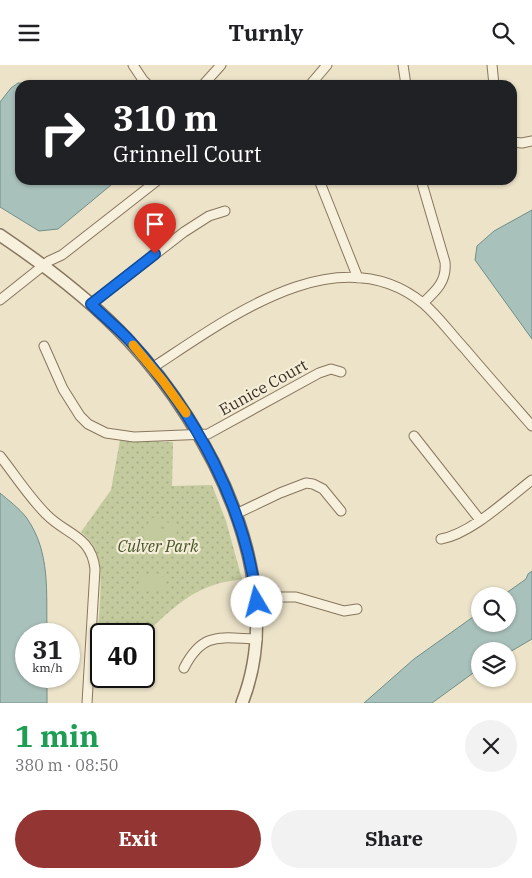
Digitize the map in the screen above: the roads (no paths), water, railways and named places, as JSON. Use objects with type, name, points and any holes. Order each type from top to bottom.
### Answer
[{"type":"street","points":[[133,65],[143,80]]},
{"type":"street","points":[[207,80],[221,65]]},
{"type":"street","points":[[403,65],[405,80]]},
{"type":"street","points":[[492,65],[494,80]]},
{"type":"street","points":[[314,80],[325,66]]},
{"type":"street","points":[[517,142],[532,141]]},
{"type":"street","points":[[0,299],[44,265],[62,255],[152,185]]},
{"type":"street","points":[[321,185],[358,278]]},
{"type":"street","points":[[423,185],[446,262],[441,285],[423,303]]},
{"type":"street","points":[[91,304],[184,232],[209,216],[225,211]]},
{"type":"street","points":[[0,235],[44,265],[91,304],[129,340],[183,409],[199,435],[236,514],[248,553],[254,582],[257,602],[257,639],[252,675],[242,703]]},
{"type":"street","points":[[152,368],[233,315],[271,296],[320,280],[334,278],[358,278],[379,281],[398,288],[423,303],[532,426]]},
{"type":"street","name":"Eunice Court","points":[[44,346],[73,408],[80,417],[97,429],[112,435],[134,437],[199,435],[216,430],[325,370],[331,369],[341,372]]},
{"type":"street","points":[[414,436],[480,520]]},
{"type":"street","points":[[0,456],[45,514],[82,540],[91,553],[95,569],[87,703]]},
{"type":"street","points":[[441,539],[458,534],[480,520],[532,480]]},
{"type":"street","points":[[236,514],[306,483],[323,489],[341,511]]},
{"type":"street","points":[[257,602],[275,597],[296,597],[344,611],[357,609]]},
{"type":"street","points":[[184,668],[191,654],[201,645],[215,638],[257,639]]},
{"type":"water","points":[[15,85],[15,185],[111,185],[58,229],[39,231],[0,207],[0,102]]},
{"type":"water","points":[[532,210],[532,339],[475,260],[477,246],[494,231]]},
{"type":"water","points":[[0,493],[17,507],[34,530],[40,544],[46,573],[47,623],[15,623],[15,688],[47,688],[47,703],[0,703]]},
{"type":"water","points":[[532,571],[532,639],[516,648],[516,642],[471,642],[471,675],[432,703],[364,703],[414,659],[471,618],[471,632],[516,632],[515,587],[526,579]]},
{"type":"park label","name":"Culver Park","points":[[158,546]]}]
